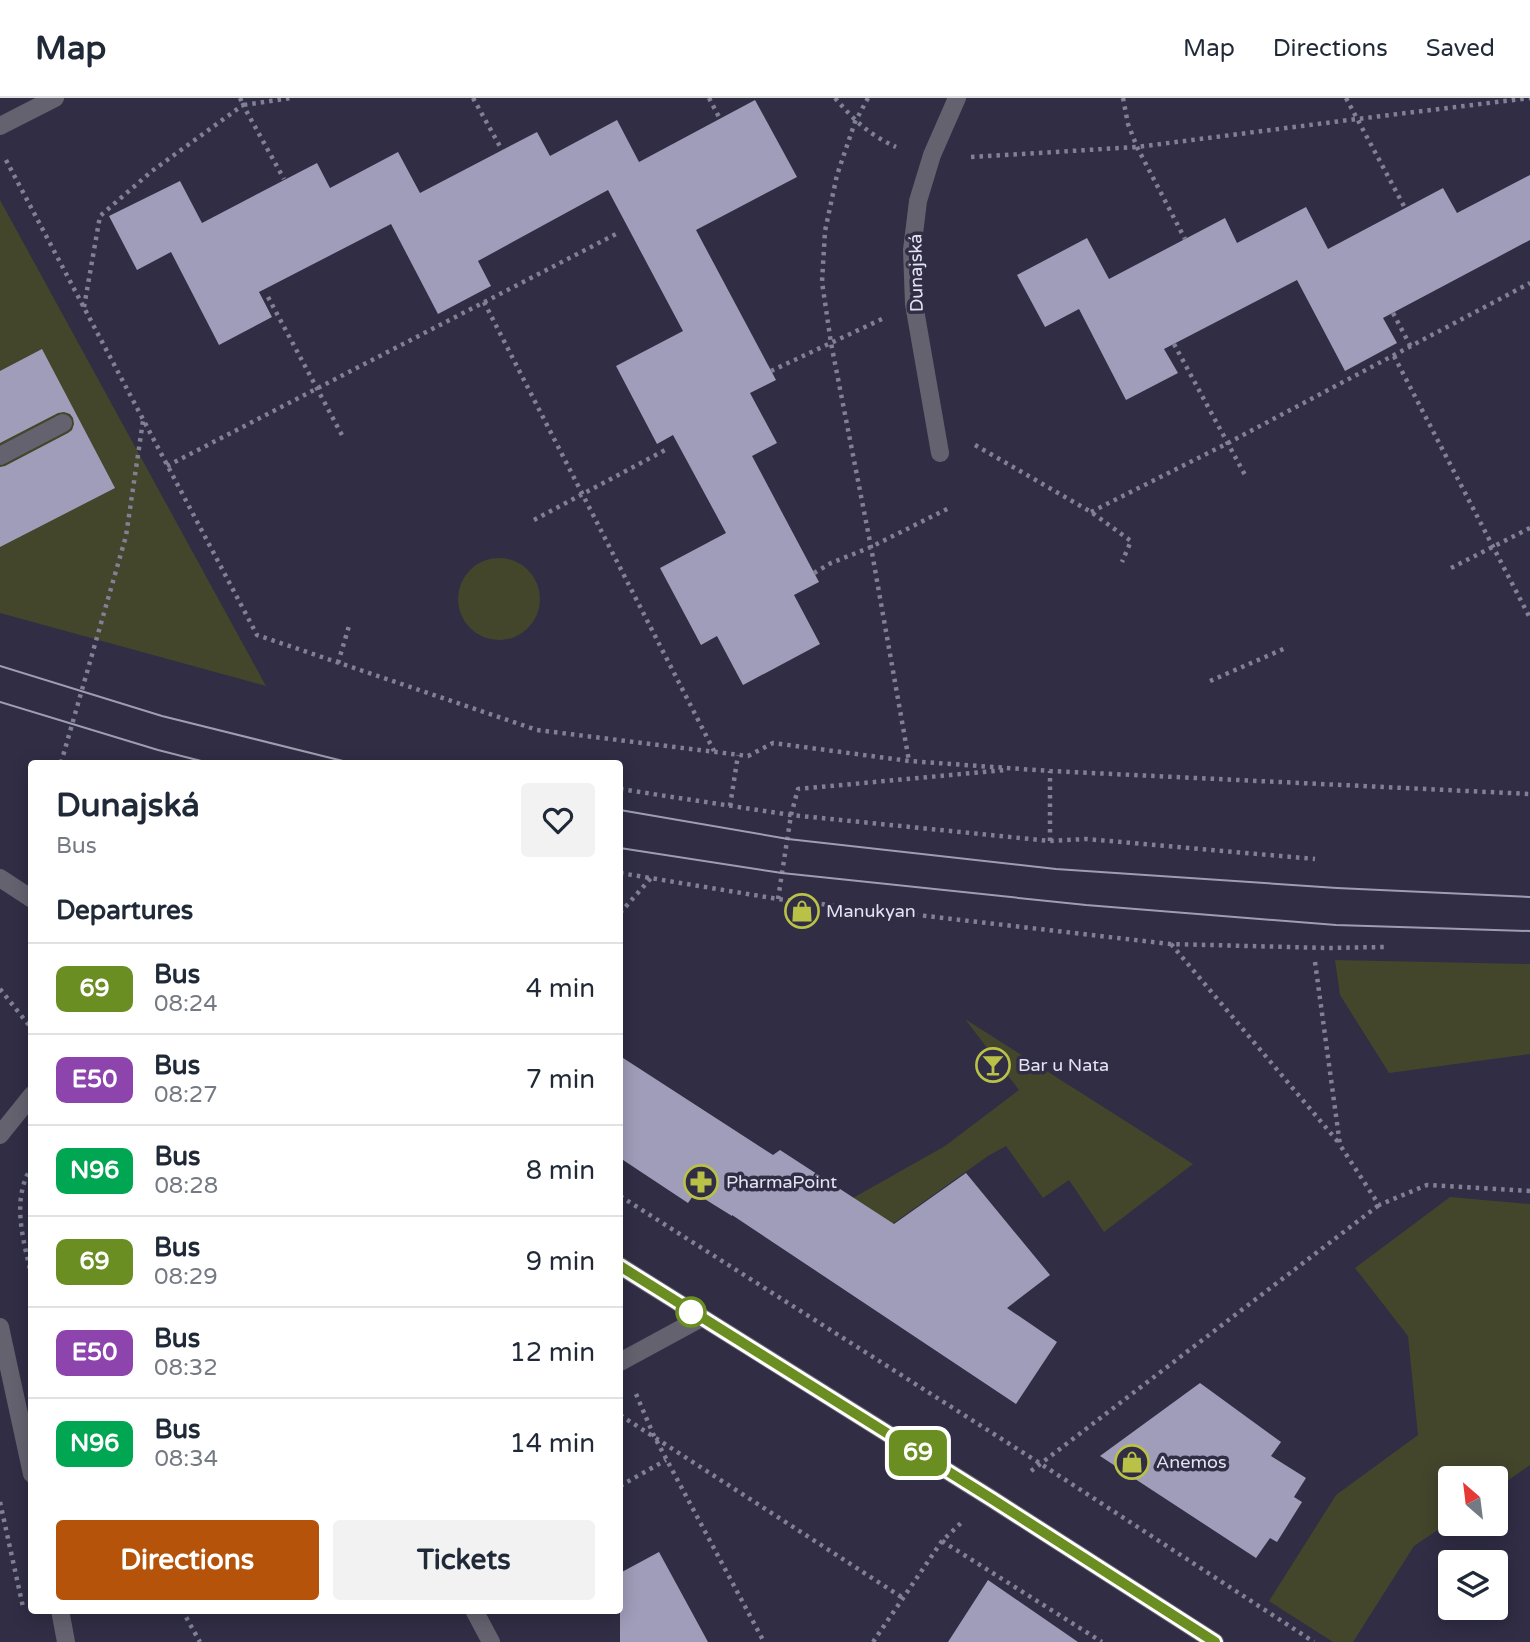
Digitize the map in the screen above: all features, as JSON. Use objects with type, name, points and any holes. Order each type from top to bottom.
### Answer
[{"type":"street","points":[[0,126],[55,98]]},
{"type":"street","name":"Dunajská","points":[[940,453],[914,304],[912,250],[918,201],[932,155],[957,98]]},
{"type":"street","points":[[0,456],[63,423]]},
{"type":"street","points":[[0,878],[28,896]]},
{"type":"street","points":[[0,1135],[28,1100]]},
{"type":"street","points":[[623,1268],[1215,1642]]},
{"type":"street","points":[[623,1360],[701,1318]]},
{"type":"street","points":[[0,1328],[28,1456]]},
{"type":"street","points":[[61,1614],[66,1642]]},
{"type":"street","points":[[476,1614],[491,1642]]},
{"type":"path","points":[[240,98],[284,179]]},
{"type":"path","points":[[83,308],[100,216],[152,171],[243,105],[292,98]]},
{"type":"path","points":[[473,98],[502,150]]},
{"type":"path","points":[[709,98],[720,118]]},
{"type":"path","points":[[835,98],[855,122],[879,140],[906,152]]},
{"type":"path","points":[[868,98],[855,122],[837,175],[825,231],[822,282],[831,344],[909,761]]},
{"type":"path","points":[[1124,98],[1128,124],[1137,147],[1185,239]]},
{"type":"path","points":[[1346,98],[1405,208]]},
{"type":"path","points":[[964,157],[1137,147],[1530,99]]},
{"type":"path","points":[[0,149],[257,635],[537,730],[748,756],[773,743],[909,761],[1018,769],[1530,794]]},
{"type":"path","points":[[967,168],[972,156]]},
{"type":"path","points":[[167,466],[618,233]]},
{"type":"path","points":[[1091,512],[1530,283]]},
{"type":"path","points":[[268,296],[342,437]]},
{"type":"path","points":[[484,302],[714,751]]},
{"type":"path","points":[[771,371],[914,304]]},
{"type":"path","points":[[1393,313],[1411,347]]},
{"type":"path","points":[[1174,344],[1245,475]]},
{"type":"path","points":[[1394,356],[1530,618]]},
{"type":"path","points":[[62,760],[126,536],[143,421]]},
{"type":"path","points":[[975,445],[1091,512],[1131,541],[1122,562]]},
{"type":"path","points":[[534,520],[669,448]]},
{"type":"path","points":[[814,573],[951,507]]},
{"type":"path","points":[[1451,568],[1530,528]]},
{"type":"path","points":[[338,663],[349,626]]},
{"type":"path","points":[[1210,681],[1288,647]]},
{"type":"path","points":[[730,806],[738,755]]},
{"type":"path","points":[[778,900],[798,789],[1018,769]]},
{"type":"path","points":[[1050,771],[1050,841]]},
{"type":"path","points":[[623,789],[792,815],[1050,841],[1086,839],[1315,859]]},
{"type":"path","points":[[623,873],[778,900],[1170,944],[1384,947]]},
{"type":"path","points":[[623,911],[651,878]]},
{"type":"path","points":[[1170,944],[1340,1145],[1379,1205]]},
{"type":"path","points":[[1315,962],[1340,1145]]},
{"type":"path","points":[[0,989],[28,1024]]},
{"type":"path","points":[[28,1172],[24,1177],[19,1206],[28,1260]]},
{"type":"path","points":[[1031,1471],[1379,1205],[1427,1185],[1530,1191]]},
{"type":"path","points":[[623,1198],[1041,1464],[1314,1642]]},
{"type":"path","points":[[632,1384],[653,1436],[764,1642]]},
{"type":"path","points":[[623,1417],[903,1598]]},
{"type":"path","points":[[623,1484],[666,1460]]},
{"type":"path","points":[[0,1502],[25,1616]]},
{"type":"path","points":[[873,1642],[942,1541],[964,1520]]},
{"type":"path","points":[[942,1541],[1102,1642]]},
{"type":"path","points":[[184,1614],[200,1642]]},
{"type":"green space","points":[[0,200],[266,686],[0,613]]},
{"type":"green space","points":[[491,558],[507,558],[522,565],[533,576],[540,591],[537,615],[528,628],[507,640],[491,640],[476,633],[465,622],[458,607],[458,591],[465,576],[476,565]]},
{"type":"green space","points":[[1335,960],[1530,964],[1530,1054],[1389,1073],[1340,995]]},
{"type":"green space","points":[[965,1019],[1193,1164],[1104,1232],[1069,1180],[1043,1198],[1006,1146],[884,1230],[846,1202],[945,1146],[1019,1090]]},
{"type":"green space","points":[[1450,1197],[1530,1204],[1530,1465],[1508,1481],[1508,1466],[1438,1466],[1438,1530],[1414,1546],[1353,1642],[1333,1642],[1269,1601],[1336,1495],[1418,1435],[1408,1336],[1355,1268]]},
{"type":"building","points":[[755,100],[797,177],[696,230],[776,380],[750,393],[777,443],[752,456],[819,582],[794,595],[820,644],[743,685],[717,636],[701,645],[660,568],[726,533],[673,435],[657,444],[616,366],[683,331],[608,190],[478,261],[491,286],[438,314],[391,224],[259,292],[272,317],[219,345],[171,252],[137,270],[109,216],[180,181],[202,223],[317,163],[330,188],[398,152],[420,193],[537,132],[550,156],[617,120],[639,162]]},
{"type":"building","points":[[1530,175],[1530,240],[1383,318],[1397,343],[1345,371],[1297,280],[1164,349],[1178,373],[1126,400],[1079,309],[1045,327],[1017,275],[1087,238],[1109,279],[1225,218],[1237,243],[1306,207],[1328,249],[1443,188],[1457,213]]},
{"type":"building","points":[[42,349],[115,488],[0,547],[0,467],[68,433],[74,424],[70,414],[58,413],[0,443],[0,371]]},
{"type":"building","points":[[623,1058],[773,1155],[780,1150],[894,1224],[966,1173],[1050,1275],[1007,1308],[1057,1342],[1016,1404],[732,1215],[695,1193],[688,1203],[623,1160]]},
{"type":"building","points":[[1200,1383],[1281,1442],[1271,1456],[1306,1478],[1294,1497],[1302,1502],[1277,1542],[1270,1538],[1256,1558],[1100,1456]]},
{"type":"building","points":[[659,1552],[708,1642],[620,1642],[623,1571]]},
{"type":"building","points":[[988,1580],[1078,1642],[948,1642]]},
{"type":"tram line","points":[[0,666],[162,716],[339,760]]},
{"type":"tram line","points":[[0,702],[197,760]]},
{"type":"tram line","points":[[623,811],[788,839],[1056,869],[1337,888],[1530,897]]},
{"type":"tram line","points":[[623,848],[782,873],[1086,905],[1336,925],[1530,931]]},
{"type":"bus line","name":"69","points":[[623,1268],[1215,1642]]},
{"type":"place","name":"Manukyan","points":[[802,911]]},
{"type":"place","name":"Bar u Nata","points":[[993,1065]]},
{"type":"place","name":"PharmaPoint","points":[[701,1182]]},
{"type":"place","name":"Anemos","points":[[1132,1462]]}]
